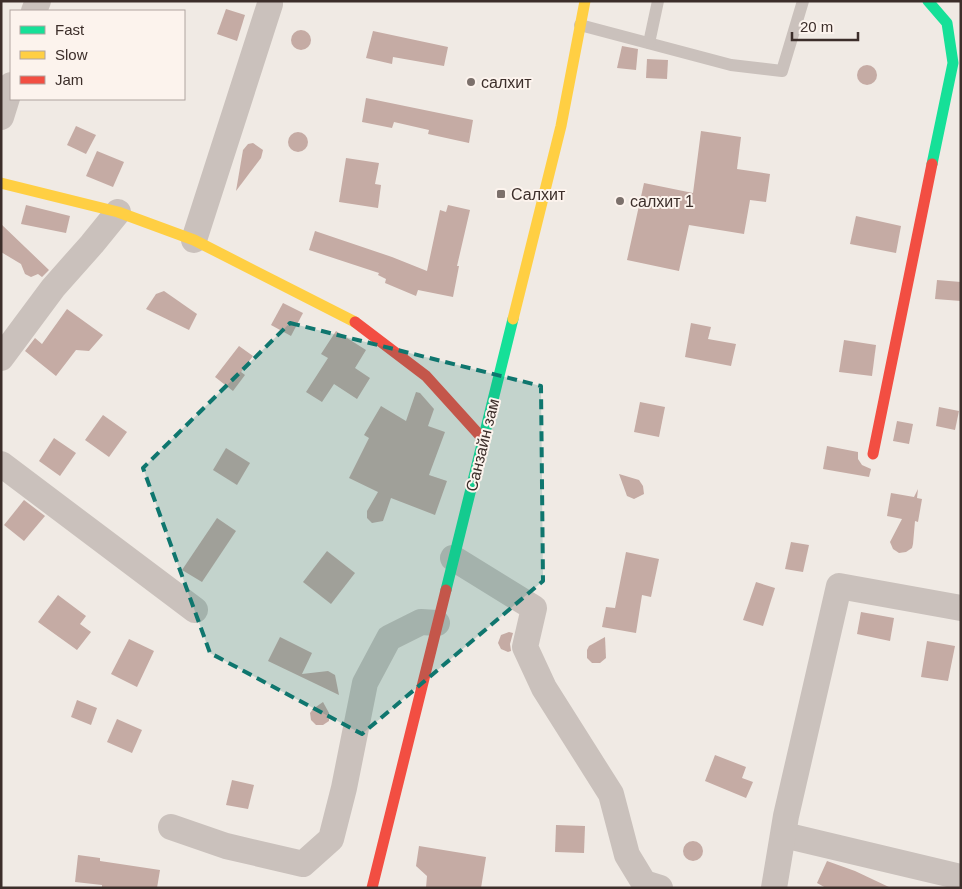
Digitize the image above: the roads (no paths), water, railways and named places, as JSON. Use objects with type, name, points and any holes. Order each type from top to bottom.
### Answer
[{"type":"street","name":"Санзайн зам","points":[[372,888],[561,126],[584,1]]},
{"type":"street","points":[[873,454],[952,63],[955,37],[947,23],[928,1]]},
{"type":"street","points":[[194,240],[270,4]]},
{"type":"street","points":[[1,117],[10,88]]},
{"type":"street","points":[[1,183],[118,212],[194,240],[352,320],[426,376],[483,439]]},
{"type":"street","points":[[1,358],[53,288],[118,212]]},
{"type":"street","points":[[1,464],[195,610]]},
{"type":"street","points":[[453,558],[534,608],[525,647],[544,688],[611,794],[627,856],[644,883],[660,888]]},
{"type":"street","points":[[774,888],[788,806],[839,586],[961,608]]},
{"type":"street","points":[[171,827],[226,846],[303,864],[331,839],[344,788],[365,683],[389,638],[421,622],[437,623]]},
{"type":"street","points":[[784,835],[961,876]]},
{"type":"lane","points":[[649,43],[658,1]]},
{"type":"lane","points":[[580,25],[731,65],[782,71],[803,1]]},
{"type":"place","name":"салхит","points":[[471,82]]},
{"type":"place","name":"Салхит","points":[[501,194]]},
{"type":"place","name":"салхит 1","points":[[620,201]]}]
